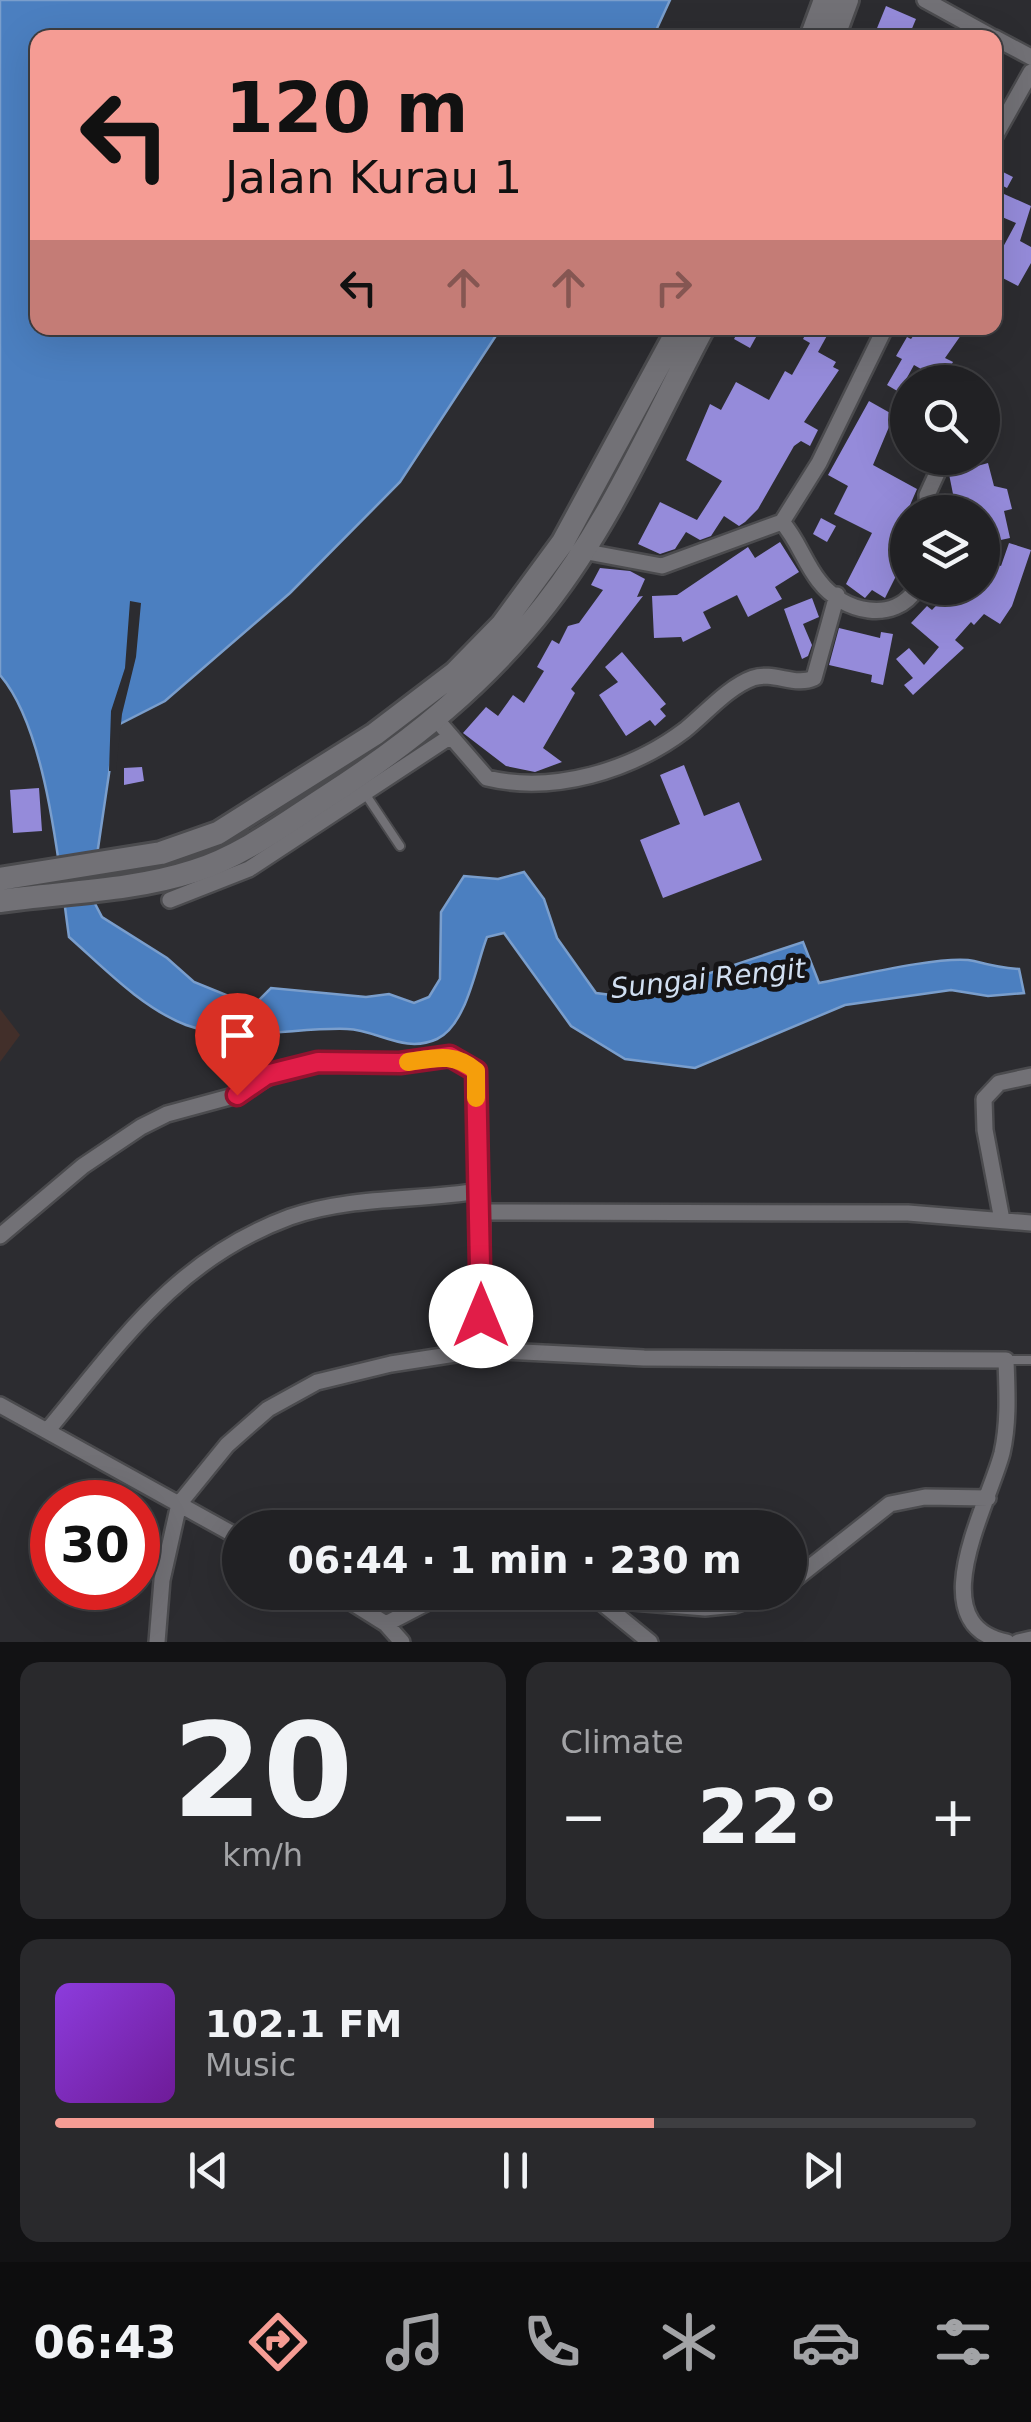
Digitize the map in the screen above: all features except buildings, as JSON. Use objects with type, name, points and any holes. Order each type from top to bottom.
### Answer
[{"type":"main road","points":[[813,30],[825,0]]},
{"type":"main road","points":[[835,30],[847,0]]},
{"type":"main road","points":[[0,901],[36,884],[188,846],[218,834],[375,734],[455,673],[502,624],[563,542],[675,335]]},
{"type":"main road","points":[[0,879],[126,886],[197,870],[230,857],[360,786],[444,727],[582,551],[699,335]]},
{"type":"street","points":[[929,1],[981,30]]},
{"type":"street","points":[[1002,42],[1031,57]]},
{"type":"street","points":[[1002,123],[1031,72]]},
{"type":"street","points":[[582,551],[662,566],[782,522],[813,474],[882,335]]},
{"type":"street","points":[[782,522],[818,580],[837,596],[882,612],[904,605]]},
{"type":"street","points":[[444,727],[487,778],[514,785],[544,785],[606,770],[668,742],[752,678],[772,674],[807,682],[814,678],[837,596]]},
{"type":"street","points":[[170,900],[249,869],[360,786]]},
{"type":"street","points":[[0,1236],[83,1166],[140,1127],[167,1114],[237,1095],[284,1068],[318,1062],[400,1063],[450,1056],[464,1060],[476,1071],[478,1190],[482,1212],[481,1350]]},
{"type":"street","points":[[1002,1220],[985,1130],[984,1099],[999,1082],[1031,1076]]},
{"type":"street","points":[[47,1430],[165,1290],[234,1244],[292,1217],[377,1200],[478,1190]]},
{"type":"street","points":[[482,1212],[833,1211],[1031,1223]]},
{"type":"street","points":[[156,1642],[162,1580],[180,1504],[227,1445],[268,1410],[318,1382],[391,1364],[481,1350],[644,1358],[1006,1360],[1008,1401],[1003,1450],[965,1566],[960,1595],[967,1616],[982,1632],[1007,1642]]},
{"type":"street","points":[[0,1405],[222,1528]]},
{"type":"street","points":[[807,1569],[890,1504],[925,1497],[988,1498]]},
{"type":"street","points":[[364,1610],[386,1624],[402,1642]]},
{"type":"street","points":[[386,1624],[413,1610]]},
{"type":"street","points":[[611,1610],[650,1642]]},
{"type":"street","points":[[1018,1642],[1031,1639]]},
{"type":"lane","points":[[360,786],[400,846]]},
{"type":"lane","points":[[1006,1360],[1031,1360]]},
{"type":"shaded area","points":[[0,1009],[20,1035],[0,1062]]},
{"type":"water","name":"Sungai Rengit","points":[[0,0],[670,0],[656,30],[30,30],[30,335],[496,335],[400,482],[290,593],[165,701],[116,726],[91,896],[102,917],[167,958],[194,982],[253,1006],[271,988],[366,997],[389,994],[414,1003],[429,997],[440,979],[441,912],[464,876],[498,879],[524,872],[544,899],[557,938],[596,993],[635,998],[803,942],[819,983],[921,963],[961,960],[1019,969],[1024,993],[988,996],[951,990],[845,1005],[695,1068],[625,1059],[571,1026],[504,933],[487,937],[456,1021],[447,1032],[425,1043],[402,1043],[347,1029],[245,1034],[186,1025],[139,998],[69,937],[40,763],[16,699],[0,675]]},
{"type":"pier","points":[[130,601],[141,603],[136,657],[122,714],[116,771],[109,771],[111,711],[125,668]]},
{"type":"slow traffic","points":[[408,1062],[450,1056],[464,1060],[476,1071],[476,1098]]},
{"type":"route","points":[[237,1095],[266,1075],[318,1062],[400,1063],[450,1056],[464,1060],[476,1071],[478,1190],[482,1212],[481,1316]]}]
